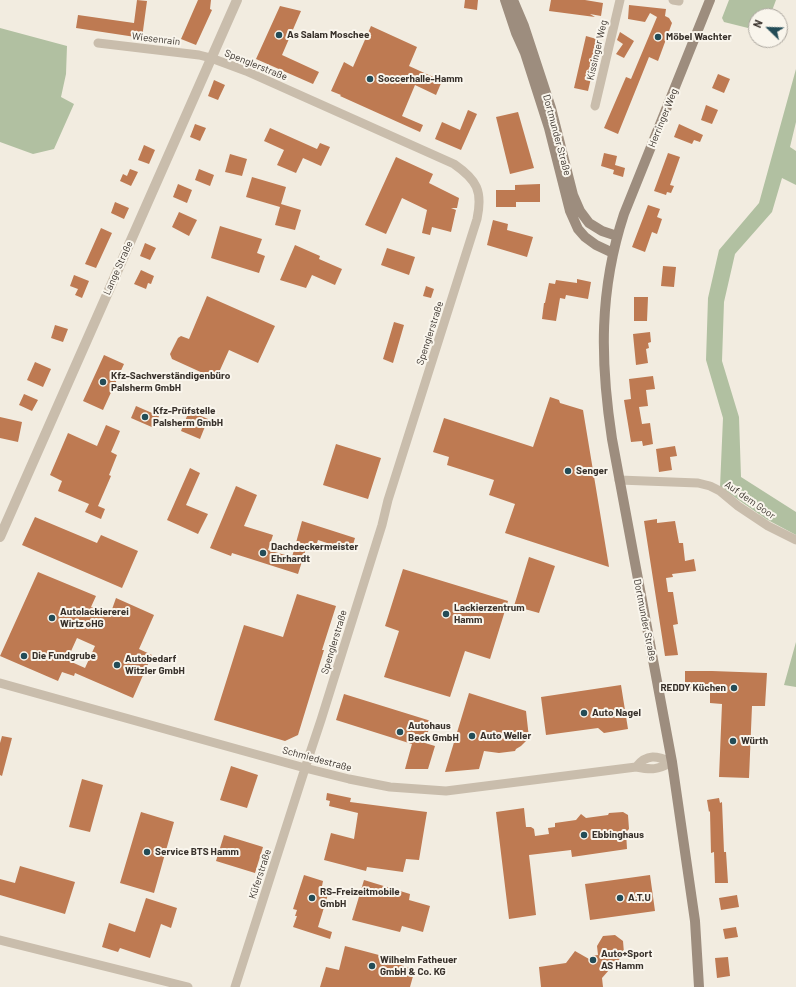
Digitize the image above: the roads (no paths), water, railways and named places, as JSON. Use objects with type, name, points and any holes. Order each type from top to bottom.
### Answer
[{"type":"main road","name":"Dortmunder Straße","points":[[504,0],[525,53],[549,128],[570,212],[578,229],[585,237],[596,246],[613,254]]},
{"type":"main road","name":"Dortmunder Straße","points":[[513,0],[524,26],[550,108],[573,196],[580,211],[589,223],[602,231],[617,236],[606,292],[603,353],[606,397],[619,480],[672,762],[695,921],[699,987]]},
{"type":"main road","name":"Herringer Weg","points":[[617,236],[624,214],[710,0]]},
{"type":"street","name":"Lange Straße","points":[[0,537],[237,0]]},
{"type":"street","name":"Kissinger Weg","points":[[595,106],[620,0]]},
{"type":"street","name":"Wiesenrain","points":[[98,43],[211,58]]},
{"type":"street","name":"Spenglerstraße","points":[[211,58],[246,71],[454,164],[471,177],[479,197],[477,219],[305,768]]},
{"type":"street","name":"Auf dem Goor","points":[[619,480],[698,483],[710,486],[720,491],[744,510],[768,526],[796,540]]},
{"type":"street","name":"Schmiedestraße","points":[[0,683],[305,768],[390,787],[446,790],[636,767],[641,760],[648,757],[659,756],[672,762]]},
{"type":"street","name":"Küferstraße","points":[[235,987],[305,768]]},
{"type":"street","points":[[0,940],[188,987]]},
{"type":"place","name":"As Salam Moschee","points":[[279,35]]},
{"type":"place","name":"Möbel Wachter","points":[[658,37]]},
{"type":"place","name":"Soccerhalle-Hamm","points":[[370,79]]},
{"type":"place","name":"Kfz-Sachverständigenbüro Palsherm GmbH","points":[[103,382]]},
{"type":"place","name":"Kfz-Prüfstelle Palsherm GmbH","points":[[145,417]]},
{"type":"place","name":"Senger","points":[[568,471]]},
{"type":"place","name":"Dachdeckermeister Ehrhardt","points":[[263,553]]},
{"type":"place","name":"Lackierzentrum Hamm","points":[[446,614]]},
{"type":"place","name":"Autolackiererei Wirtz oHG","points":[[52,618]]},
{"type":"place","name":"Die Fundgrube","points":[[24,656]]},
{"type":"place","name":"Autobedarf Witzler GmbH","points":[[117,665]]},
{"type":"place","name":"REDDY Küchen","points":[[734,688]]},
{"type":"place","name":"Auto Nagel","points":[[584,713]]},
{"type":"place","name":"Autohaus Beck GmbH","points":[[400,732]]},
{"type":"place","name":"Auto Weller","points":[[472,736]]},
{"type":"place","name":"Würth","points":[[733,741]]},
{"type":"place","name":"Ebbinghaus","points":[[584,835]]},
{"type":"place","name":"Service BTS Hamm","points":[[147,852]]},
{"type":"place","name":"RS-Freizeitmobile GmbH","points":[[312,898]]},
{"type":"place","name":"A.T.U","points":[[620,898]]},
{"type":"place","name":"Auto+Sport AS Hamm","points":[[593,960]]},
{"type":"place","name":"Wilhelm Fatheuer GmbH & Co. KG","points":[[372,966]]}]
